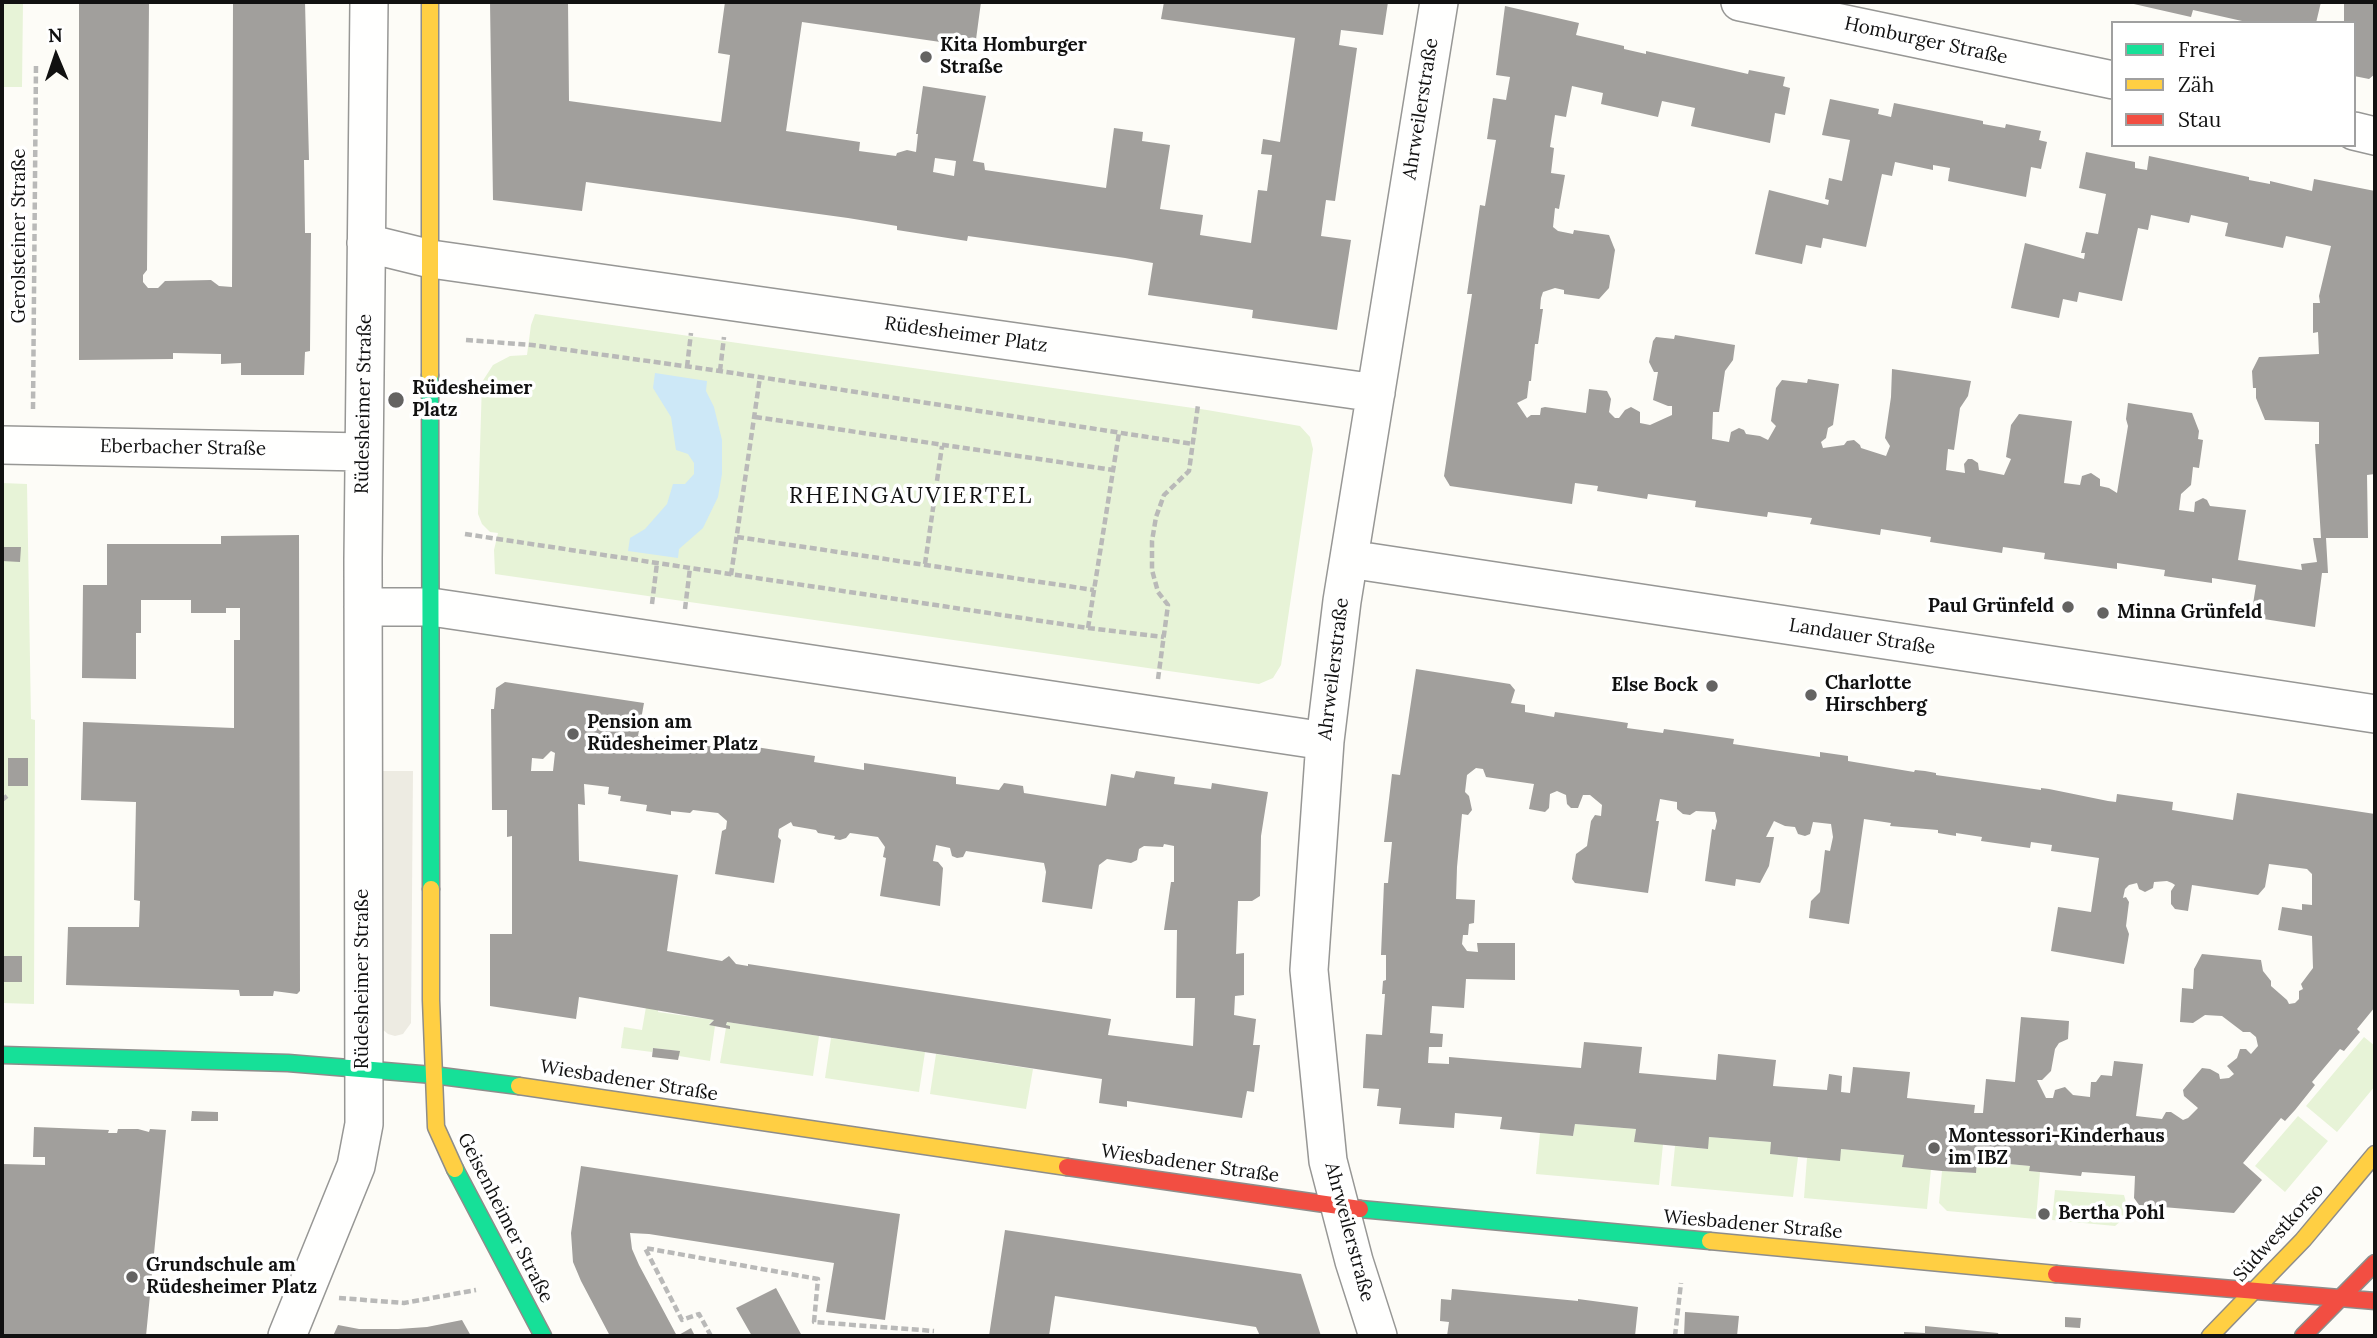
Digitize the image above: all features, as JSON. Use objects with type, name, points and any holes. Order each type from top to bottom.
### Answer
[{"type":"street","name":"Rüdesheimer Straße","points":[[287,1336],[356,1166],[363,1137],[363,607],[369,2]]},
{"type":"street","points":[[430,2],[433,1075]]},
{"type":"street","name":"Ahrweilerstraße","points":[[1378,1336],[1339,1207],[1327,1151],[1309,970],[1325,741],[1349,559],[1438,2]]},
{"type":"street","name":"Homburger Straße","points":[[1740,2],[2111,80]]},
{"type":"street","points":[[2356,131],[2375,136]]},
{"type":"street","points":[[366,243],[431,259]]},
{"type":"street","name":"Rüdesheimer Platz","points":[[431,259],[1376,393]]},
{"type":"street","name":"Eberbacher Straße","points":[[2,445],[364,452]]},
{"type":"street","name":"Landauer Straße","points":[[1349,559],[2375,714]]},
{"type":"street","points":[[363,607],[431,607],[1325,741]]},
{"type":"street","name":"Wiesbadener Straße","points":[[2,1055],[288,1063],[433,1075],[1339,1207],[2375,1301]]},
{"type":"street","name":"Geisenheimer Straße","points":[[433,1075],[436,1127],[448,1156],[543,1336]]},
{"type":"street","name":"Südwestkorso","points":[[2210,1336],[2303,1240],[2375,1154]]},
{"type":"street","points":[[2303,1336],[2375,1263]]},
{"type":"path","name":"Gerolsteiner Straße","points":[[33,409],[36,64]]},
{"type":"path","points":[[687,367],[692,324]]},
{"type":"path","points":[[463,340],[532,345],[720,371],[1193,444]]},
{"type":"path","points":[[720,371],[723,348]]},
{"type":"path","points":[[731,575],[760,377]]},
{"type":"path","points":[[1157,680],[1168,605],[1157,592],[1152,570],[1152,541],[1156,517],[1164,495],[1189,471],[1199,400]]},
{"type":"path","points":[[755,417],[1113,470]]},
{"type":"path","points":[[1088,628],[1119,433]]},
{"type":"path","points":[[925,564],[942,446]]},
{"type":"path","points":[[737,537],[1094,590]]},
{"type":"path","points":[[499,539],[1088,628],[1164,637]]},
{"type":"path","points":[[651,606],[657,563]]},
{"type":"path","points":[[685,611],[690,568]]},
{"type":"path","points":[[2,800],[7,796]]},
{"type":"path","points":[[711,1336],[699,1314],[682,1320],[645,1248],[818,1279],[814,1322],[934,1331]]},
{"type":"path","points":[[1675,1336],[1681,1283]]},
{"type":"path","points":[[340,1298],[404,1303],[477,1290]]},
{"type":"green space","points":[[2,2],[23,2],[22,87],[2,87]]},
{"type":"green space","name":"Rüdesheimer Platz","points":[[535,314],[1207,410],[1300,426],[1310,437],[1313,449],[1281,665],[1273,678],[1259,684],[495,574],[494,550],[498,533],[490,532],[482,524],[478,514],[482,382],[493,365],[510,356],[527,355]]},
{"type":"green space","points":[[2,483],[27,484],[31,719],[35,720],[34,1004],[2,1003]]},
{"type":"green space","points":[[646,1007],[658,1009],[658,1012],[714,1020],[709,1024],[715,1026],[710,1061],[679,1056],[679,1051],[653,1048],[652,1052],[621,1048],[624,1027],[642,1030]]},
{"type":"green space","points":[[727,1022],[819,1036],[813,1076],[720,1063]]},
{"type":"green space","points":[[2364,1037],[2375,1046],[2375,1086],[2337,1132],[2306,1106]]},
{"type":"green space","points":[[831,1038],[925,1052],[919,1092],[825,1078]]},
{"type":"green space","points":[[936,1054],[1033,1069],[1026,1109],[930,1094]]},
{"type":"green space","points":[[2298,1116],[2328,1141],[2285,1192],[2255,1166]]},
{"type":"green space","points":[[1575,1124],[1636,1129],[1635,1142],[1663,1144],[1659,1185],[1536,1174],[1540,1133],[1573,1136]]},
{"type":"green space","points":[[1709,1137],[1771,1142],[1771,1154],[1798,1157],[1793,1197],[1671,1186],[1675,1146],[1707,1149]]},
{"type":"green space","points":[[1841,1149],[1904,1155],[1903,1167],[1931,1169],[1927,1209],[1804,1198],[1807,1158]]},
{"type":"green space","points":[[1977,1161],[2030,1166],[2030,1171],[2040,1172],[2036,1219],[1947,1211],[1939,1203],[1942,1171],[1976,1173]]},
{"type":"green space","points":[[2055,1190],[2124,1195],[2129,1214],[2115,1226],[2052,1220]]},
{"type":"shaded area","points":[[380,771],[413,771],[411,1023],[403,1034],[395,1036],[382,1029]]},
{"type":"water","points":[[655,373],[707,381],[706,391],[714,407],[722,440],[722,474],[718,497],[703,528],[679,549],[678,558],[628,551],[630,538],[645,529],[667,504],[673,484],[685,484],[694,474],[694,463],[688,454],[676,450],[671,417],[653,388]]},
{"type":"building","points":[[79,2],[149,2],[147,270],[143,275],[143,282],[148,288],[158,288],[165,281],[211,280],[219,286],[232,287],[233,2],[305,2],[309,160],[304,160],[305,233],[311,233],[310,351],[305,352],[304,375],[241,375],[241,363],[221,364],[221,354],[173,353],[173,359],[79,360]]},
{"type":"building","points":[[490,2],[568,2],[569,101],[721,122],[730,55],[718,53],[725,2],[981,2],[975,47],[802,22],[786,131],[860,142],[859,151],[896,156],[897,153],[907,150],[916,152],[923,86],[986,96],[973,161],[984,163],[985,170],[1106,188],[1114,128],[1143,132],[1142,141],[1170,145],[1160,209],[1203,215],[1200,235],[1251,243],[1258,190],[1267,191],[1272,155],[1261,154],[1263,139],[1280,142],[1295,38],[1161,19],[1164,2],[1388,2],[1383,35],[1341,30],[1339,45],[1357,48],[1335,201],[1326,200],[1321,236],[1351,240],[1337,330],[1252,318],[1253,310],[1148,295],[1153,263],[1125,258],[968,236],[967,241],[897,230],[897,226],[848,218],[586,182],[582,211],[493,200]],"holes":[[[935,158],[956,161],[954,176],[933,172]]]},
{"type":"building","points":[[2125,2],[2321,2],[2316,21],[2242,21],[2193,10],[2191,17]]},
{"type":"building","points":[[2344,2],[2375,2],[2375,74],[2369,79],[2356,76],[2356,21],[2344,21]]},
{"type":"building","points":[[1505,6],[1579,23],[1576,35],[1624,46],[1624,49],[1646,54],[1646,51],[1748,74],[1749,70],[1785,77],[1783,86],[1790,88],[1785,115],[1775,113],[1770,143],[1691,126],[1695,108],[1662,101],[1658,117],[1601,104],[1603,93],[1572,86],[1566,117],[1555,115],[1550,147],[1554,148],[1551,173],[1565,175],[1559,209],[1555,208],[1553,227],[1558,231],[1573,234],[1574,230],[1609,235],[1615,250],[1609,288],[1599,299],[1564,294],[1564,290],[1555,288],[1543,292],[1540,309],[1543,309],[1538,344],[1535,344],[1531,381],[1527,398],[1517,403],[1527,418],[1540,415],[1541,408],[1545,407],[1586,413],[1589,389],[1607,391],[1611,399],[1609,412],[1615,418],[1619,418],[1631,407],[1640,412],[1640,423],[1650,425],[1672,415],[1672,406],[1653,400],[1658,372],[1654,372],[1649,362],[1656,337],[1674,339],[1675,335],[1735,345],[1733,360],[1725,371],[1719,412],[1713,412],[1712,439],[1729,442],[1731,432],[1739,428],[1746,434],[1768,440],[1776,426],[1771,421],[1776,388],[1782,380],[1807,383],[1808,379],[1839,384],[1833,425],[1828,428],[1826,438],[1821,442],[1823,448],[1844,445],[1847,441],[1854,440],[1861,448],[1886,456],[1890,446],[1885,438],[1892,369],[1971,381],[1968,396],[1960,408],[1954,450],[1948,449],[1946,470],[1965,473],[1964,464],[1968,459],[1972,459],[1978,463],[1979,470],[2004,475],[2011,459],[2006,457],[2011,425],[2019,414],[2072,421],[2064,483],[2080,485],[2082,476],[2091,473],[2100,479],[2100,486],[2117,493],[2128,426],[2128,403],[2192,413],[2199,431],[2198,439],[2203,440],[2199,468],[2193,467],[2191,485],[2181,494],[2179,510],[2194,512],[2195,502],[2203,498],[2210,506],[2246,510],[2238,560],[2302,570],[2301,564],[2317,562],[2313,538],[2321,538],[2315,444],[2319,444],[2319,422],[2265,420],[2256,398],[2256,388],[2253,388],[2252,371],[2259,357],[2319,354],[2318,332],[2313,333],[2313,303],[2320,303],[2319,296],[2331,246],[2286,236],[2283,248],[2225,236],[2228,223],[2191,215],[2189,223],[2151,215],[2148,230],[2138,228],[2122,301],[2079,292],[2077,302],[2063,299],[2059,318],[2011,308],[2025,243],[2084,259],[2085,253],[2081,253],[2086,232],[2098,234],[2106,194],[2079,188],[2086,152],[2135,162],[2135,168],[2147,170],[2149,156],[2249,177],[2249,180],[2270,184],[2270,181],[2312,191],[2314,179],[2375,191],[2375,474],[2367,475],[2368,538],[2326,538],[2328,573],[2322,573],[2315,627],[2251,617],[2256,585],[2212,578],[2212,583],[2164,576],[2165,570],[2117,563],[2117,569],[2044,559],[2045,553],[2003,547],[2002,553],[1930,542],[1931,537],[1881,529],[1880,535],[1810,524],[1812,518],[1768,512],[1767,517],[1695,507],[1696,501],[1648,494],[1647,499],[1597,491],[1598,486],[1575,483],[1572,504],[1450,486],[1444,476],[1472,294],[1467,294],[1480,205],[1485,206],[1496,140],[1487,139],[1493,98],[1506,100],[1510,77],[1496,75]]},
{"type":"building","points":[[1830,99],[1879,109],[1878,114],[1891,117],[1894,103],[1983,121],[1983,124],[2005,128],[2006,124],[2041,131],[2039,140],[2047,142],[2041,169],[2031,167],[2026,197],[1948,181],[1950,168],[1933,165],[1933,170],[1895,162],[1892,176],[1882,174],[1866,247],[1823,238],[1821,248],[1806,245],[1802,264],[1755,254],[1769,190],[1828,205],[1829,200],[1825,199],[1829,178],[1842,181],[1850,140],[1822,135]]},
{"type":"building","points":[[299,535],[300,991],[297,994],[274,991],[273,996],[240,996],[239,990],[66,985],[68,927],[139,927],[140,901],[134,900],[136,802],[81,800],[83,722],[234,728],[234,640],[240,640],[240,608],[226,608],[226,613],[191,613],[191,600],[141,600],[141,633],[136,633],[136,679],[82,678],[83,585],[107,585],[107,544],[221,544],[221,536]]},
{"type":"building","points":[[2,547],[21,547],[20,562],[2,561]]},
{"type":"building","points":[[1416,669],[1510,684],[1515,690],[1511,703],[1525,705],[1525,712],[1554,717],[1555,712],[1628,723],[1627,728],[1663,733],[1664,729],[1734,739],[1733,744],[1820,757],[1820,752],[1848,756],[1848,761],[1914,772],[1925,771],[1936,775],[2049,789],[2116,802],[2117,794],[2173,802],[2172,810],[2233,820],[2237,793],[2375,814],[2375,1007],[2357,1029],[2360,1032],[2344,1051],[2340,1049],[2312,1082],[2315,1085],[2295,1110],[2285,1121],[2281,1118],[2243,1163],[2262,1180],[2234,1213],[2139,1205],[2134,1198],[2135,1176],[2082,1172],[2081,1176],[2029,1171],[2030,1166],[1977,1161],[1976,1173],[1942,1171],[1902,1167],[1904,1155],[1841,1149],[1840,1161],[1770,1154],[1771,1142],[1709,1137],[1708,1149],[1634,1142],[1636,1129],[1575,1124],[1573,1136],[1500,1129],[1502,1117],[1455,1113],[1454,1128],[1399,1124],[1401,1108],[1377,1106],[1379,1089],[1363,1088],[1366,1034],[1382,1035],[1385,994],[1382,994],[1383,981],[1386,980],[1386,955],[1381,955],[1384,883],[1388,883],[1392,842],[1384,842],[1392,774],[1400,775]],"holes":[[[1476,768],[1483,769],[1486,777],[1534,784],[1529,809],[1545,812],[1549,808],[1550,794],[1557,791],[1566,795],[1567,804],[1571,808],[1578,808],[1583,795],[1590,795],[1602,805],[1601,816],[1595,815],[1591,821],[1587,846],[1576,854],[1572,879],[1575,883],[1648,893],[1660,799],[1677,802],[1677,809],[1683,814],[1690,815],[1696,811],[1715,812],[1717,821],[1715,830],[1712,829],[1705,881],[1735,886],[1736,879],[1760,883],[1769,866],[1774,837],[1766,837],[1774,821],[1795,827],[1798,834],[1805,836],[1810,834],[1813,822],[1831,824],[1833,837],[1830,851],[1825,850],[1820,892],[1811,901],[1809,918],[1849,924],[1864,819],[1891,823],[1890,826],[1982,837],[1981,841],[2030,848],[2031,842],[2052,845],[2051,851],[2099,858],[2091,912],[2058,907],[2051,951],[2124,964],[2129,934],[2126,926],[2129,902],[2126,897],[2123,898],[2129,885],[2137,883],[2139,889],[2145,892],[2153,888],[2154,882],[2172,883],[2175,885],[2171,891],[2171,904],[2175,909],[2188,911],[2192,885],[2258,895],[2265,887],[2269,864],[2307,869],[2312,874],[2312,905],[2302,904],[2302,910],[2282,907],[2278,930],[2312,936],[2313,968],[2301,984],[2303,989],[2299,991],[2299,999],[2289,1004],[2271,986],[2261,960],[2202,954],[2194,969],[2193,989],[2182,988],[2180,1022],[2193,1023],[2205,1015],[2222,1016],[2243,1032],[2250,1032],[2256,1037],[2258,1046],[2251,1054],[2246,1049],[2240,1049],[2237,1058],[2227,1066],[2234,1074],[2229,1078],[2220,1079],[2219,1074],[2202,1068],[2183,1090],[2184,1096],[2198,1108],[2183,1120],[2171,1112],[2166,1112],[2162,1119],[2136,1116],[2143,1064],[2114,1061],[2112,1076],[2101,1075],[2096,1082],[2091,1082],[2090,1097],[2073,1095],[2065,1087],[2055,1090],[2053,1098],[2046,1098],[2037,1080],[2042,1080],[2051,1071],[2055,1049],[2059,1043],[2068,1039],[2069,1021],[2021,1017],[2015,1082],[1986,1079],[1983,1113],[1974,1113],[1975,1105],[1907,1098],[1910,1072],[1853,1067],[1850,1093],[1841,1092],[1842,1076],[1829,1074],[1827,1090],[1773,1086],[1776,1060],[1718,1054],[1716,1080],[1639,1073],[1642,1047],[1584,1042],[1581,1068],[1449,1057],[1449,1064],[1428,1063],[1429,1047],[1442,1047],[1443,1034],[1430,1033],[1432,1006],[1464,1008],[1466,979],[1515,980],[1515,943],[1477,943],[1478,952],[1467,951],[1462,944],[1463,935],[1468,935],[1469,924],[1474,923],[1475,900],[1456,899],[1462,814],[1468,815],[1472,810],[1469,796],[1465,792],[1467,775]]]},
{"type":"building","points":[[505,682],[644,703],[638,736],[715,747],[716,741],[815,756],[814,762],[864,770],[864,763],[956,777],[956,784],[999,790],[1004,783],[1023,786],[1024,793],[1106,806],[1111,774],[1134,778],[1136,771],[1175,777],[1174,784],[1211,789],[1212,783],[1268,792],[1261,836],[1260,896],[1252,901],[1238,901],[1236,954],[1244,953],[1244,995],[1235,996],[1234,1015],[1256,1019],[1253,1045],[1260,1045],[1254,1092],[1247,1091],[1242,1118],[1127,1101],[1127,1107],[1099,1103],[1102,1079],[727,1022],[726,1025],[730,1026],[730,1029],[709,1025],[714,1020],[579,997],[576,1019],[490,1006],[490,934],[512,934],[512,836],[507,837],[507,810],[492,810],[491,709],[494,709],[496,688]],"holes":[[[551,751],[555,753],[553,771],[531,771],[532,758],[543,759]],[[584,784],[609,787],[608,794],[621,796],[620,801],[647,805],[646,811],[671,815],[671,811],[690,813],[693,810],[718,813],[727,821],[726,829],[722,831],[715,874],[774,883],[781,840],[778,837],[779,829],[791,822],[793,826],[835,836],[834,839],[846,838],[850,833],[878,837],[885,847],[883,857],[886,858],[880,896],[940,906],[943,868],[933,861],[936,845],[950,848],[952,856],[957,858],[963,857],[966,851],[1044,863],[1046,872],[1042,902],[1092,909],[1099,865],[1107,859],[1131,863],[1137,860],[1139,849],[1144,846],[1174,846],[1174,882],[1171,882],[1164,930],[1177,930],[1176,998],[1195,998],[1193,1046],[1108,1035],[1111,1019],[748,966],[736,964],[729,956],[722,961],[667,951],[678,875],[579,861],[578,804],[585,805]]]},
{"type":"building","points":[[8,758],[28,758],[28,786],[8,786]]},
{"type":"building","points":[[2,956],[22,956],[22,982],[2,982]]},
{"type":"building","points":[[653,1048],[680,1051],[678,1060],[652,1057]]},
{"type":"building","points":[[192,1111],[218,1112],[218,1121],[191,1121]]},
{"type":"building","points":[[34,1127],[109,1130],[108,1133],[117,1133],[118,1129],[149,1132],[150,1129],[166,1130],[146,1336],[2,1336],[2,1164],[45,1165],[45,1157],[33,1157]]},
{"type":"building","points":[[581,1166],[900,1214],[885,1320],[826,1312],[834,1263],[630,1233],[632,1249],[639,1265],[677,1336],[610,1336],[573,1262],[571,1233]]},
{"type":"building","points":[[1005,1230],[1301,1274],[1321,1336],[1260,1336],[1256,1327],[1055,1296],[1049,1336],[989,1336]]},
{"type":"building","points":[[776,1288],[802,1336],[752,1336],[736,1308]]},
{"type":"building","points":[[1452,1289],[1578,1299],[1638,1307],[1635,1336],[1447,1336],[1449,1322],[1440,1321],[1441,1299],[1451,1300]]},
{"type":"building","points":[[1685,1312],[1739,1316],[1737,1336],[1684,1336]]},
{"type":"building","points":[[2065,1317],[2081,1318],[2080,1328],[2065,1327]]},
{"type":"building","points":[[462,1320],[471,1336],[333,1336],[338,1325],[359,1329],[398,1329]]},
{"type":"building","points":[[1925,1326],[1998,1333],[1999,1336],[1904,1336],[1904,1332],[1925,1333]]},
{"type":"building","points":[[691,1328],[695,1336],[677,1336]]},
{"type":"traffic: fast","points":[[430,375],[431,889]]},
{"type":"traffic: fast","points":[[2,1055],[288,1063],[433,1075],[519,1086]]},
{"type":"traffic: fast","points":[[455,1169],[543,1336]]},
{"type":"traffic: fast","points":[[1360,1209],[1710,1241]]},
{"type":"traffic: slow","points":[[430,2],[430,375]]},
{"type":"traffic: slow","points":[[431,889],[431,1000],[436,1127],[455,1169]]},
{"type":"traffic: slow","points":[[519,1086],[1067,1167]]},
{"type":"traffic: slow","points":[[2210,1336],[2303,1240],[2375,1154]]},
{"type":"traffic: slow","points":[[1710,1241],[2056,1274]]},
{"type":"traffic: jam","points":[[1067,1167],[1360,1209]]},
{"type":"traffic: jam","points":[[2303,1336],[2375,1263]]},
{"type":"traffic: jam","points":[[2056,1274],[2375,1301]]},
{"type":"place","name":"Kita Homburger Straße","points":[[926,57]]},
{"type":"place","name":"Rüdesheimer Platz","points":[[396,400]]},
{"type":"place","name":"Paul Grünfeld","points":[[2068,607]]},
{"type":"place","name":"Minna Grünfeld","points":[[2103,613]]},
{"type":"place","name":"Else Bock","points":[[1712,686]]},
{"type":"place","name":"Charlotte Hirschberg","points":[[1811,695]]},
{"type":"place","name":"Pension am Rüdesheimer Platz","points":[[573,734]]},
{"type":"place","name":"Montessori-Kinderhaus im IBZ","points":[[1934,1148]]},
{"type":"place","name":"Bertha Pohl","points":[[2044,1214]]},
{"type":"place","name":"Grundschule am Rüdesheimer Platz","points":[[132,1277]]},
{"type":"district","name":"RHEINGAUVIERTEL","points":[[911,496]]}]
